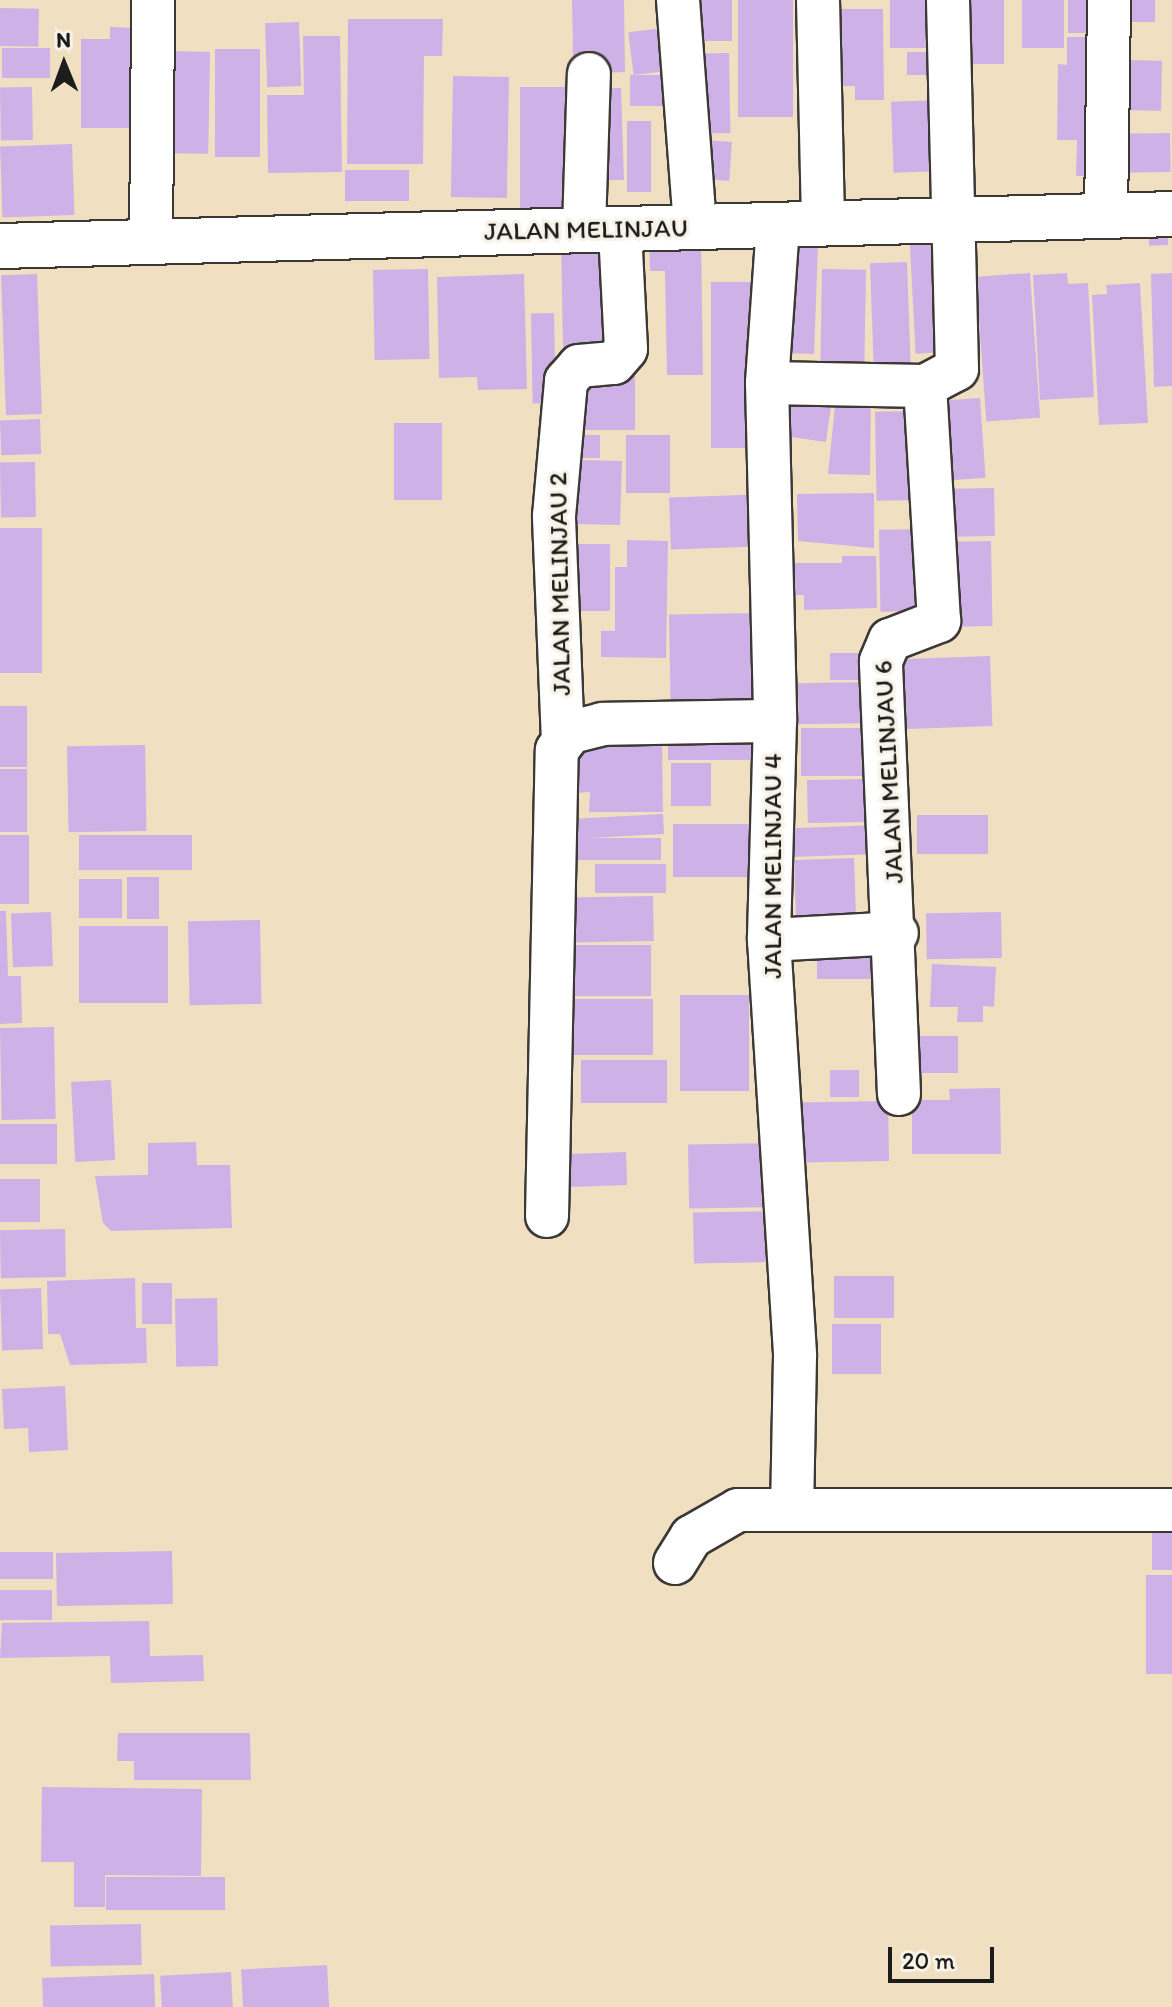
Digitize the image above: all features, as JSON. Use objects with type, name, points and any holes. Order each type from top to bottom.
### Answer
[{"type":"street","points":[[151,243],[153,0]]},
{"type":"street","points":[[678,0],[695,227]]},
{"type":"street","points":[[818,0],[823,224]]},
{"type":"street","points":[[767,383],[925,386],[947,379],[962,357],[948,220],[948,0]]},
{"type":"street","points":[[1106,216],[1109,0]]},
{"type":"street","name":"JALAN MELINJAU 2","points":[[547,1216],[554,781],[563,742],[554,516],[566,381],[579,366],[614,363],[626,349],[602,229],[589,74]]},
{"type":"street","name":"JALAN MELINJAU","points":[[0,246],[1172,214]]},
{"type":"street","name":"JALAN MELINJAU 4","points":[[778,225],[767,383],[775,721],[769,940],[795,1356],[792,1507]]},
{"type":"street","name":"JALAN MELINJAU 6","points":[[899,1094],[897,933],[881,661],[890,640],[939,621],[925,386]]},
{"type":"street","points":[[563,742],[571,732],[602,724],[775,721]]},
{"type":"street","points":[[769,940],[897,933]]},
{"type":"street","points":[[675,1563],[691,1537],[714,1518],[792,1507],[1172,1510]]},
{"type":"building","points":[[572,0],[624,0],[625,72],[600,73],[600,57],[573,58]]},
{"type":"building","points":[[684,0],[732,0],[732,41],[684,41]]},
{"type":"building","points":[[738,0],[793,0],[793,117],[738,117]]},
{"type":"building","points":[[890,0],[932,0],[932,48],[890,48]]},
{"type":"building","points":[[968,0],[1004,0],[1004,64],[968,64]]},
{"type":"building","points":[[1022,0],[1064,0],[1064,48],[1022,48]]},
{"type":"building","points":[[1068,0],[1102,0],[1102,33],[1068,33]]},
{"type":"building","points":[[1112,0],[1155,0],[1155,22],[1112,22]]},
{"type":"building","points":[[0,8],[39,9],[38,47],[0,46]]},
{"type":"building","points":[[839,9],[883,9],[884,100],[855,100],[855,86],[839,86]]},
{"type":"building","points":[[348,19],[443,19],[442,56],[424,56],[423,164],[347,164]]},
{"type":"building","points":[[299,22],[301,86],[267,87],[265,23]]},
{"type":"building","points":[[110,27],[137,28],[137,128],[81,128],[81,39],[110,39]]},
{"type":"building","points":[[672,27],[677,70],[634,75],[628,32]]},
{"type":"building","points":[[303,36],[340,36],[342,172],[268,173],[267,95],[304,95]]},
{"type":"building","points":[[1067,37],[1104,37],[1102,176],[1076,176],[1077,140],[1057,140],[1058,64],[1067,65]]},
{"type":"building","points":[[2,48],[50,48],[50,78],[2,78]]},
{"type":"building","points":[[215,49],[260,49],[260,157],[215,157]]},
{"type":"building","points":[[161,51],[210,52],[208,154],[159,153]]},
{"type":"building","points":[[907,52],[935,52],[935,75],[907,75]]},
{"type":"building","points":[[729,53],[730,133],[695,134],[694,54]]},
{"type":"building","points":[[1118,60],[1162,61],[1161,111],[1117,110]]},
{"type":"building","points":[[630,75],[672,75],[672,106],[630,106]]},
{"type":"building","points":[[453,76],[509,77],[507,198],[451,197]]},
{"type":"building","points":[[32,87],[33,140],[1,141],[0,88]]},
{"type":"building","points":[[520,87],[570,87],[570,212],[520,212]]},
{"type":"building","points":[[597,88],[621,88],[624,180],[591,180]]},
{"type":"building","points":[[941,100],[943,171],[894,173],[891,102]]},
{"type":"building","points":[[627,121],[651,121],[651,192],[627,192]]},
{"type":"building","points":[[1170,133],[1171,172],[1121,173],[1120,134]]},
{"type":"building","points":[[704,140],[732,142],[729,181],[701,179]]},
{"type":"building","points":[[72,144],[74,215],[3,217],[0,147]]},
{"type":"building","points":[[345,170],[409,170],[409,201],[345,201]]},
{"type":"building","points":[[1167,215],[1168,245],[1149,246],[1148,216]]},
{"type":"building","points":[[946,227],[953,352],[916,354],[909,229]]},
{"type":"building","points":[[607,235],[609,357],[563,358],[561,236]]},
{"type":"building","points":[[701,237],[703,375],[667,375],[665,271],[650,271],[649,238]]},
{"type":"building","points":[[784,242],[818,243],[814,354],[780,353]]},
{"type":"building","points":[[907,262],[911,375],[874,376],[870,263]]},
{"type":"building","points":[[428,269],[430,359],[375,360],[373,270]]},
{"type":"building","points":[[822,269],[866,270],[864,375],[820,374]]},
{"type":"building","points":[[1030,273],[1040,418],[986,421],[976,277]]},
{"type":"building","points":[[1067,273],[1068,284],[1088,283],[1094,397],[1040,400],[1033,275]]},
{"type":"building","points":[[1172,273],[1172,386],[1154,387],[1151,274]]},
{"type":"building","points":[[37,274],[42,414],[6,415],[1,275]]},
{"type":"building","points":[[524,274],[527,389],[478,390],[477,377],[439,378],[437,277]]},
{"type":"building","points":[[711,282],[757,282],[757,448],[711,448]]},
{"type":"building","points":[[1140,283],[1148,423],[1099,425],[1092,295],[1107,294],[1106,285]]},
{"type":"building","points":[[531,313],[554,313],[556,403],[533,403]]},
{"type":"building","points":[[573,373],[635,373],[635,430],[573,430]]},
{"type":"building","points":[[780,388],[832,395],[826,442],[773,435]]},
{"type":"building","points":[[836,396],[871,397],[870,475],[828,474]]},
{"type":"building","points":[[980,398],[986,478],[938,481],[932,401]]},
{"type":"building","points":[[923,411],[925,500],[877,501],[875,412]]},
{"type":"building","points":[[40,419],[41,454],[1,455],[0,420]]},
{"type":"building","points":[[394,423],[442,423],[442,500],[394,500]]},
{"type":"building","points":[[567,435],[600,435],[600,458],[567,458]]},
{"type":"building","points":[[626,435],[670,435],[670,493],[626,493]]},
{"type":"building","points":[[577,460],[622,461],[620,525],[576,524],[577,502],[568,502]]},
{"type":"building","points":[[35,462],[36,517],[1,518],[0,463]]},
{"type":"building","points":[[994,488],[995,536],[939,537],[938,489]]},
{"type":"building","points":[[874,493],[874,548],[798,541],[797,494]]},
{"type":"building","points":[[769,494],[771,546],[671,549],[669,497]]},
{"type":"building","points":[[0,528],[42,528],[42,673],[0,673]]},
{"type":"building","points":[[928,529],[929,611],[880,612],[879,530]]},
{"type":"building","points":[[627,540],[668,541],[666,658],[601,657],[601,631],[615,631],[615,567],[627,567]]},
{"type":"building","points":[[991,541],[992,626],[950,627],[949,542]]},
{"type":"building","points":[[566,544],[610,544],[610,611],[566,611]]},
{"type":"building","points":[[842,556],[876,556],[877,608],[804,610],[804,595],[794,595],[793,563],[842,563]]},
{"type":"building","points":[[761,613],[763,700],[671,702],[669,615]]},
{"type":"building","points":[[830,653],[870,653],[870,680],[830,680]]},
{"type":"building","points":[[990,656],[992,726],[900,729],[898,659]]},
{"type":"building","points":[[874,682],[875,723],[799,724],[798,683]]},
{"type":"building","points":[[0,706],[27,706],[27,767],[0,767]]},
{"type":"building","points":[[668,725],[761,725],[761,760],[668,760]]},
{"type":"building","points":[[801,728],[880,728],[880,776],[801,776]]},
{"type":"building","points":[[577,737],[662,737],[663,812],[589,812],[590,792],[577,793]]},
{"type":"building","points":[[145,745],[147,831],[69,832],[67,746]]},
{"type":"building","points":[[671,763],[711,763],[711,806],[671,806]]},
{"type":"building","points":[[0,769],[27,769],[27,832],[0,832]]},
{"type":"building","points":[[869,779],[870,822],[808,823],[807,780]]},
{"type":"building","points":[[663,814],[664,834],[575,839],[574,819]]},
{"type":"building","points":[[917,815],[988,815],[988,854],[917,854]]},
{"type":"building","points":[[673,824],[751,824],[751,877],[673,877]]},
{"type":"building","points":[[879,825],[880,854],[783,857],[782,828]]},
{"type":"building","points":[[0,835],[29,835],[29,904],[0,904]]},
{"type":"building","points":[[79,835],[192,835],[192,870],[79,870]]},
{"type":"building","points":[[575,838],[661,838],[661,860],[575,860]]},
{"type":"building","points":[[854,858],[856,929],[797,931],[794,860]]},
{"type":"building","points":[[595,864],[666,864],[666,893],[595,893]]},
{"type":"building","points":[[127,877],[159,877],[159,919],[127,919]]},
{"type":"building","points":[[79,879],[122,879],[122,918],[79,918]]},
{"type":"building","points":[[653,896],[654,941],[569,942],[568,897]]},
{"type":"building","points":[[0,911],[6,911],[8,976],[21,976],[22,1023],[0,1024]]},
{"type":"building","points":[[51,912],[53,966],[13,967],[11,913]]},
{"type":"building","points":[[1001,912],[1002,958],[927,959],[926,913]]},
{"type":"building","points":[[260,920],[261,1004],[189,1005],[188,921]]},
{"type":"building","points":[[79,926],[168,926],[168,1003],[79,1003]]},
{"type":"building","points":[[817,941],[877,941],[877,979],[817,979]]},
{"type":"building","points":[[564,945],[651,945],[651,996],[564,996]]},
{"type":"building","points":[[932,964],[996,967],[994,1007],[983,1006],[983,1022],[957,1022],[958,1007],[930,1007]]},
{"type":"building","points":[[680,995],[749,995],[749,1091],[680,1091]]},
{"type":"building","points":[[568,999],[653,999],[653,1055],[568,1055]]},
{"type":"building","points":[[54,1027],[56,1119],[2,1120],[0,1028]]},
{"type":"building","points":[[913,1036],[958,1036],[958,1073],[913,1073]]},
{"type":"building","points":[[581,1060],[667,1060],[667,1103],[581,1103]]},
{"type":"building","points":[[830,1070],[859,1070],[859,1097],[830,1097]]},
{"type":"building","points":[[111,1080],[115,1160],[75,1162],[71,1082]]},
{"type":"building","points":[[1000,1088],[1001,1154],[912,1154],[912,1100],[950,1100],[949,1089]]},
{"type":"building","points":[[888,1101],[889,1161],[801,1163],[800,1103]]},
{"type":"building","points":[[0,1124],[57,1124],[57,1164],[0,1164]]},
{"type":"building","points":[[196,1142],[197,1165],[230,1165],[232,1228],[111,1231],[103,1223],[95,1176],[148,1175],[148,1143]]},
{"type":"building","points":[[773,1143],[774,1207],[689,1208],[688,1144]]},
{"type":"building","points":[[626,1152],[627,1185],[570,1187],[569,1154]]},
{"type":"building","points":[[0,1179],[40,1179],[40,1222],[0,1222]]},
{"type":"building","points":[[775,1211],[776,1262],[694,1263],[693,1212]]},
{"type":"building","points":[[65,1229],[66,1277],[1,1278],[0,1230]]},
{"type":"building","points":[[834,1276],[894,1276],[894,1318],[834,1318]]},
{"type":"building","points":[[135,1278],[136,1328],[146,1328],[147,1363],[70,1365],[60,1334],[48,1334],[47,1281]]},
{"type":"building","points":[[142,1283],[172,1283],[172,1324],[142,1324]]},
{"type":"building","points":[[41,1288],[43,1349],[2,1350],[0,1289]]},
{"type":"building","points":[[217,1298],[218,1366],[176,1367],[175,1299]]},
{"type":"building","points":[[832,1324],[881,1324],[881,1374],[832,1374]]},
{"type":"building","points":[[65,1386],[68,1450],[29,1452],[28,1428],[4,1429],[2,1389]]},
{"type":"building","points":[[1152,1530],[1172,1530],[1172,1570],[1152,1570]]},
{"type":"building","points":[[172,1551],[173,1604],[57,1606],[56,1553]]},
{"type":"building","points":[[0,1552],[53,1552],[53,1579],[0,1579]]},
{"type":"building","points":[[1146,1575],[1172,1575],[1172,1674],[1146,1674]]},
{"type":"building","points":[[0,1590],[52,1590],[52,1620],[0,1620]]},
{"type":"building","points":[[149,1621],[150,1656],[203,1655],[204,1681],[111,1683],[110,1656],[0,1658],[2,1623]]},
{"type":"building","points":[[118,1733],[250,1733],[251,1780],[134,1780],[134,1761],[117,1761]]},
{"type":"building","points":[[42,1787],[202,1789],[201,1876],[105,1875],[105,1907],[74,1907],[74,1862],[41,1862]]},
{"type":"building","points":[[106,1877],[225,1877],[225,1910],[106,1910]]},
{"type":"building","points":[[141,1924],[142,1965],[51,1967],[50,1926]]},
{"type":"building","points":[[327,1965],[329,2007],[243,2007],[241,1970]]},
{"type":"building","points":[[231,1972],[233,2007],[162,2007],[160,1976]]},
{"type":"building","points":[[154,1974],[155,2007],[43,2007],[42,1978]]}]
